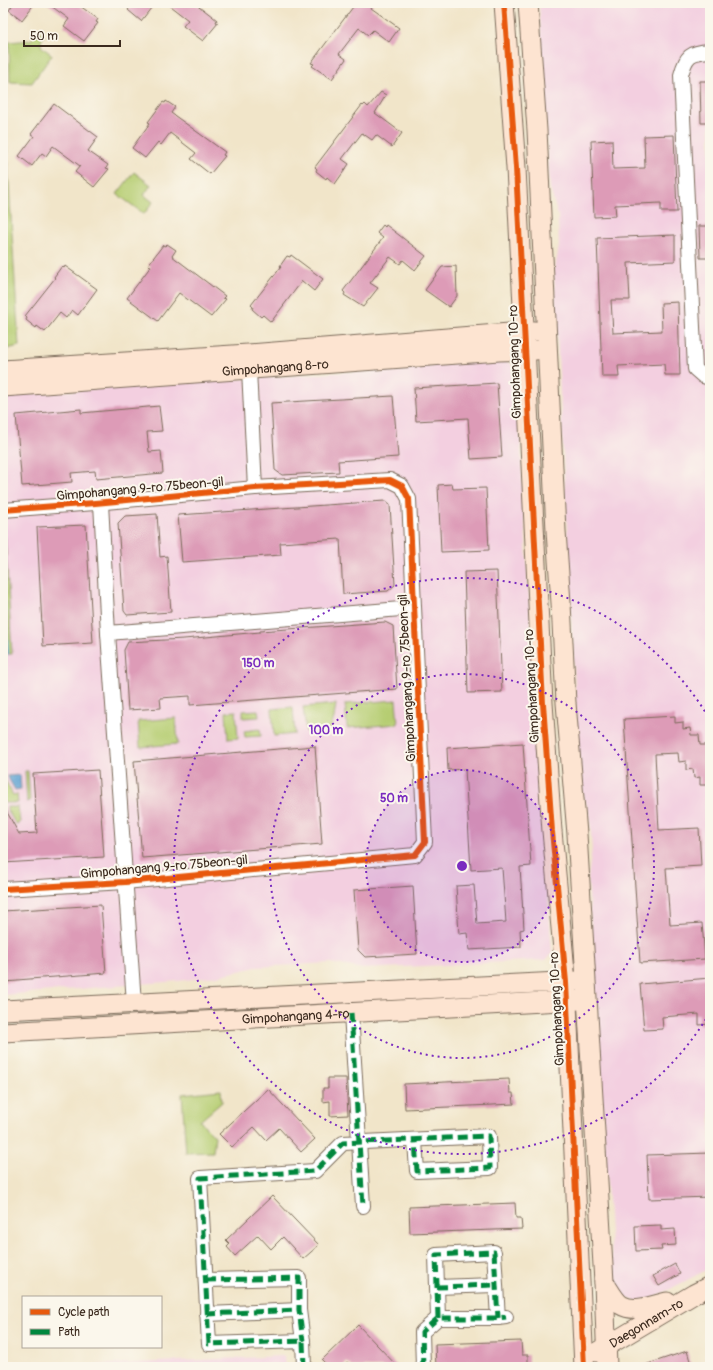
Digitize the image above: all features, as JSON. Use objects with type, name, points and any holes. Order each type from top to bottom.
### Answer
[{"type":"street","name":"Gimpohangang 10-ro","points":[[504,3],[516,168],[543,711],[566,982],[580,1365]]},
{"type":"street","points":[[528,3],[537,130],[566,703],[577,834],[587,990],[604,1282],[607,1367]]},
{"type":"street","points":[[710,51],[697,52],[689,56],[684,63],[681,75],[695,369],[703,376],[710,378]]},
{"type":"street","name":"Gimpohangang 8-ro","points":[[3,370],[248,354],[546,331]]},
{"type":"street","name":"Gimpohangang 8-ro","points":[[3,387],[525,350],[547,350]]},
{"type":"street","points":[[249,370],[255,488]]},
{"type":"street","name":"Gimpohangang 9-ro 75beon-gil","points":[[3,510],[101,503],[255,488],[390,480],[402,486],[410,499],[425,842],[415,855],[125,882],[3,889]]},
{"type":"street","points":[[101,503],[108,633],[134,1003]]},
{"type":"street","points":[[108,633],[414,608]]},
{"type":"street","name":"Gimpohangang 4-ro","points":[[3,1010],[566,982],[587,990]]},
{"type":"street","name":"Gimpohangang 4-ro","points":[[3,1032],[567,1000],[587,990]]},
{"type":"street","points":[[351,1013],[363,1206]]},
{"type":"street","points":[[303,1341],[209,1344],[200,1178],[315,1171],[342,1143],[415,1141],[489,1136],[490,1168],[417,1171],[415,1141]]},
{"type":"street","points":[[422,1367],[422,1332],[438,1318],[502,1317],[495,1285],[494,1252],[436,1255],[438,1318]]},
{"type":"street","points":[[206,1280],[299,1278],[299,1310],[303,1341],[304,1367]]},
{"type":"street","points":[[604,1282],[622,1305],[634,1308],[645,1308],[702,1290]]},
{"type":"street","points":[[437,1287],[495,1285]]},
{"type":"street","name":"Daegonnam-ro","points":[[580,1365],[606,1345],[702,1290]]},
{"type":"street","points":[[207,1314],[299,1310]]},
{"type":"shaded area","points":[[539,3],[710,3],[710,1268],[651,1299],[642,1302],[624,1298],[613,1279],[588,878],[592,849],[590,817],[580,785],[554,274],[559,246],[558,216],[550,188]]},
{"type":"shaded area","points":[[504,360],[511,364],[517,377],[537,755],[552,953],[546,960],[363,969],[330,963],[256,967],[217,976],[178,981],[3,995],[3,396],[368,371]]},
{"type":"shaded area","points":[[284,1356],[285,1367],[51,1367]]},
{"type":"green space","points":[[38,31],[44,35],[41,41],[41,46],[52,55],[32,83],[10,82],[9,42],[31,40]]},
{"type":"green space","points":[[3,88],[19,346],[3,350]]},
{"type":"green space","points":[[134,172],[151,185],[144,195],[153,202],[144,214],[117,194]]},
{"type":"green space","points":[[3,536],[5,537],[12,654],[8,654],[3,579]]},
{"type":"green space","points":[[396,700],[398,724],[347,728],[345,704]]},
{"type":"green space","points":[[336,704],[330,730],[306,732],[303,707]]},
{"type":"green space","points":[[293,707],[295,734],[274,736],[272,709]]},
{"type":"green space","points":[[258,710],[259,717],[243,718],[243,711]]},
{"type":"green space","points":[[236,711],[238,738],[228,739],[226,712]]},
{"type":"green space","points":[[176,718],[178,744],[140,747],[138,721]]},
{"type":"green space","points":[[260,729],[261,736],[245,737],[244,731]]},
{"type":"green space","points":[[25,771],[28,771],[30,801],[27,802]]},
{"type":"green space","points":[[3,776],[13,795],[17,794],[18,803],[4,803]]},
{"type":"green space","points":[[7,807],[18,807],[20,822],[18,824],[15,823]]},
{"type":"green space","points":[[221,1090],[222,1102],[200,1121],[215,1136],[213,1152],[186,1153],[182,1094]]},
{"type":"water","points":[[20,775],[21,789],[15,790],[7,776]]},
{"type":"building","points":[[14,3],[35,3],[22,20],[9,10]]},
{"type":"building","points":[[47,3],[76,3],[98,19],[96,22],[98,23],[84,41],[64,26],[69,19]]},
{"type":"building","points":[[133,3],[155,3],[141,21],[128,10]]},
{"type":"building","points":[[166,3],[195,3],[217,20],[216,22],[218,23],[203,41],[183,26],[188,20]]},
{"type":"building","points":[[356,3],[374,3],[371,8],[399,28],[389,42],[373,30],[368,35],[359,28],[339,54],[346,59],[332,79],[312,66],[314,64],[311,63]]},
{"type":"building","points":[[700,81],[710,81],[710,123],[701,123]]},
{"type":"building","points":[[381,92],[386,95],[375,113],[402,133],[392,147],[376,135],[372,140],[362,133],[342,159],[349,164],[335,184],[327,177],[326,179],[316,171],[317,169],[315,167],[362,105],[363,106],[365,104],[368,107]]},
{"type":"building","points":[[166,101],[175,107],[171,113],[225,152],[223,155],[225,156],[210,174],[191,159],[196,153],[170,133],[161,145],[158,142],[145,158],[132,148],[150,123],[148,122],[163,102],[165,103]]},
{"type":"building","points":[[54,104],[98,137],[88,151],[108,165],[106,168],[109,169],[94,187],[75,172],[80,166],[53,146],[46,156],[42,153],[32,166],[19,156],[34,136],[31,134]]},
{"type":"building","points":[[674,135],[677,212],[661,212],[661,203],[615,205],[616,216],[594,217],[591,141],[612,140],[613,169],[645,168],[644,136]]},
{"type":"building","points":[[383,225],[385,227],[386,225],[426,256],[415,270],[403,260],[400,264],[390,257],[370,283],[378,288],[363,307],[344,295],[345,293],[343,291],[383,238],[377,233]]},
{"type":"building","points":[[699,226],[710,226],[710,258],[700,258]]},
{"type":"building","points":[[675,235],[675,261],[628,263],[630,300],[611,300],[613,333],[662,331],[661,303],[678,302],[680,375],[665,375],[664,364],[618,366],[619,377],[602,377],[597,238]]},
{"type":"building","points":[[167,244],[176,250],[172,256],[225,296],[223,298],[226,299],[211,317],[179,293],[158,321],[127,298],[151,266],[148,265],[163,245],[165,246]]},
{"type":"building","points":[[291,255],[323,279],[314,291],[302,281],[271,322],[263,315],[261,317],[252,309],[253,307],[251,305],[281,267],[280,266],[287,256],[290,257]]},
{"type":"building","points":[[62,266],[64,268],[65,266],[97,289],[78,315],[72,310],[66,318],[60,313],[45,332],[37,326],[36,328],[26,320],[27,318],[25,316],[55,278],[54,277]]},
{"type":"building","points":[[456,266],[457,296],[449,307],[425,290],[442,267]]},
{"type":"building","points":[[497,383],[502,457],[471,459],[468,418],[416,421],[414,388]]},
{"type":"building","points":[[393,396],[398,457],[338,461],[339,472],[282,475],[275,470],[271,403]]},
{"type":"building","points":[[159,406],[162,431],[147,432],[149,452],[161,451],[163,473],[96,479],[95,471],[71,473],[72,482],[22,486],[16,415],[81,409],[81,413]]},
{"type":"building","points":[[452,484],[453,489],[486,488],[489,550],[441,552],[438,485]]},
{"type":"building","points":[[385,501],[390,505],[395,585],[388,591],[343,594],[340,539],[280,543],[281,555],[182,562],[178,515]]},
{"type":"building","points":[[157,514],[160,557],[167,556],[171,612],[127,615],[124,611],[118,523],[125,516]]},
{"type":"building","points":[[86,525],[93,643],[43,646],[37,527]]},
{"type":"building","points":[[497,571],[502,692],[468,693],[464,572]]},
{"type":"building","points":[[385,622],[393,626],[397,689],[190,705],[190,696],[160,698],[161,708],[128,710],[124,650],[128,642],[184,639],[260,631]]},
{"type":"building","points":[[675,716],[675,723],[683,722],[683,729],[690,728],[691,735],[699,735],[700,745],[707,745],[707,751],[710,751],[710,785],[700,785],[700,777],[694,778],[693,769],[686,770],[686,761],[679,762],[678,753],[655,754],[659,830],[699,828],[701,866],[666,868],[670,925],[702,923],[705,959],[640,963],[624,719]]},
{"type":"building","points":[[523,743],[531,866],[520,867],[524,929],[520,930],[521,947],[469,950],[467,933],[459,934],[456,886],[474,885],[477,924],[506,922],[502,868],[471,870],[465,769],[448,770],[447,748]]},
{"type":"building","points":[[315,746],[322,844],[142,858],[134,761]]},
{"type":"building","points":[[98,770],[104,857],[3,863],[3,805],[19,834],[37,833],[33,774]]},
{"type":"building","points":[[413,886],[417,954],[365,957],[358,950],[354,890]]},
{"type":"building","points":[[101,905],[106,973],[3,982],[3,911]]},
{"type":"building","points":[[710,978],[710,1024],[699,1025],[699,1014],[662,1017],[663,1029],[644,1030],[640,984]]},
{"type":"building","points":[[328,1078],[346,1078],[348,1115],[330,1116],[330,1101],[323,1102],[323,1088],[328,1088]]},
{"type":"building","points":[[509,1079],[510,1093],[513,1093],[514,1104],[405,1109],[404,1084]]},
{"type":"building","points":[[268,1089],[315,1139],[301,1152],[279,1128],[266,1140],[254,1127],[232,1147],[219,1134]]},
{"type":"building","points":[[710,1153],[710,1197],[649,1199],[647,1155]]},
{"type":"building","points":[[272,1196],[319,1245],[303,1259],[283,1237],[271,1249],[258,1235],[235,1256],[227,1247],[230,1244],[226,1240]]},
{"type":"building","points":[[515,1203],[516,1218],[521,1218],[522,1229],[410,1233],[409,1207]]},
{"type":"building","points":[[661,1225],[661,1230],[675,1229],[676,1245],[661,1246],[662,1250],[636,1251],[635,1226]]},
{"type":"building","points":[[675,1264],[680,1274],[659,1286],[653,1276]]},
{"type":"building","points":[[358,1325],[398,1367],[352,1367],[347,1362],[342,1367],[329,1367],[322,1360]]},
{"type":"building","points":[[521,1341],[522,1355],[528,1355],[528,1366],[436,1367],[435,1344]]},
{"type":"building","points":[[687,1351],[691,1364],[684,1367],[646,1367],[645,1365]]},
{"type":"waterway","points":[[3,597],[7,653]]},
{"type":"marked path","points":[[351,1013],[363,1206]]},
{"type":"marked path","points":[[304,1367],[303,1341],[209,1344],[200,1178],[315,1171],[343,1143],[489,1136],[490,1168],[417,1171],[415,1141]]},
{"type":"marked path","points":[[438,1318],[436,1255],[494,1252],[498,1318]]},
{"type":"marked path","points":[[206,1280],[299,1278],[299,1310],[303,1341]]},
{"type":"marked path","points":[[437,1287],[495,1285]]},
{"type":"marked path","points":[[207,1314],[299,1310]]},
{"type":"marked path","points":[[423,1367],[422,1332],[438,1318],[506,1317]]},
{"type":"cycle path","points":[[504,3],[516,168],[543,703],[552,831],[566,982],[584,1367]]},
{"type":"cycle path","points":[[3,510],[255,488],[390,480],[402,486],[409,499],[425,842],[415,855],[125,882],[3,889]]}]
